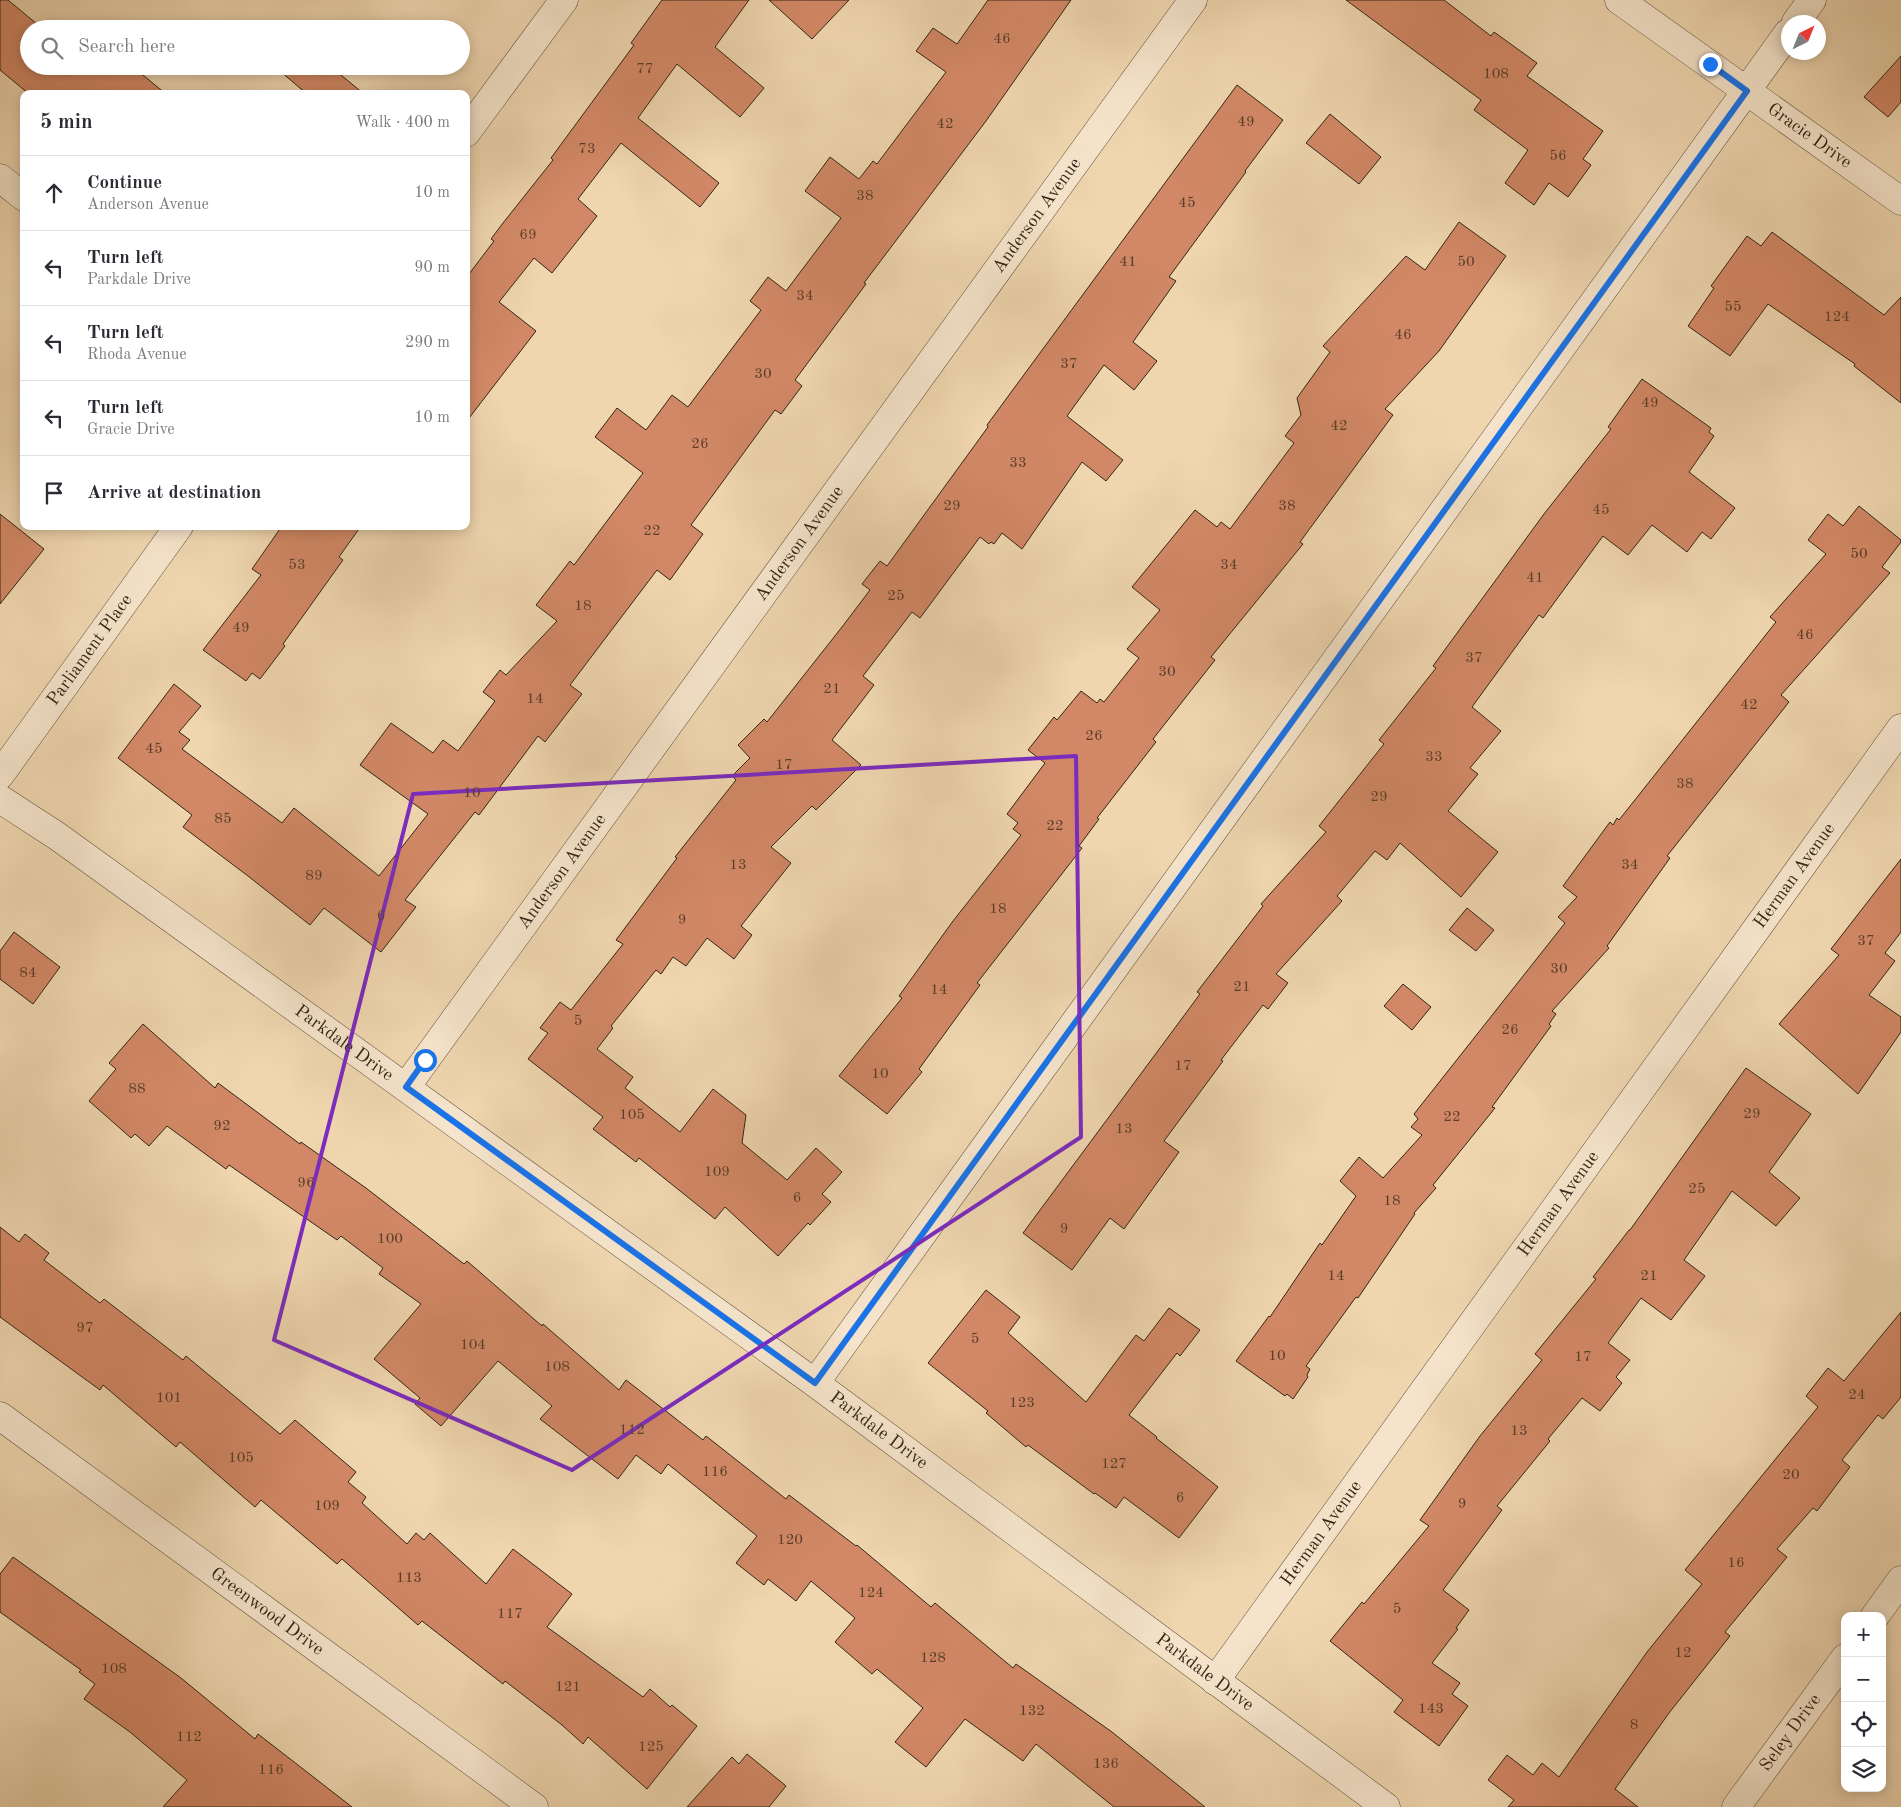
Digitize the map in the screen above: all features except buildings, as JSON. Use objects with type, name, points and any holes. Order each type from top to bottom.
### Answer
[{"type":"street","points":[[470,128],[564,0]]},
{"type":"street","name":"Anderson Avenue","points":[[406,1087],[1193,0]]},
{"type":"street","name":"Gracie Drive","points":[[1620,0],[1901,201]]},
{"type":"street","points":[[1801,15],[1812,0]]},
{"type":"street","points":[[815,1383],[1781,43]]},
{"type":"street","points":[[0,178],[20,193]]},
{"type":"street","name":"Parliament Place","points":[[0,775],[176,530]]},
{"type":"street","name":"Herman Avenue","points":[[1215,1681],[1901,728]]},
{"type":"street","name":"Parkdale Drive","points":[[0,799],[57,836],[815,1383],[1386,1807]]},
{"type":"street","name":"Greenwood Drive","points":[[0,1416],[534,1807]]},
{"type":"street","points":[[1878,1612],[1901,1580]]},
{"type":"street","name":"Seley Drive","points":[[1736,1807],[1841,1663]]},
{"type":"highlighted area","points":[[1076,756],[1081,1137],[572,1470],[274,1340],[413,794]]},
{"type":"route","points":[[425,1060],[406,1087],[815,1383],[1747,91],[1710,64]]}]
